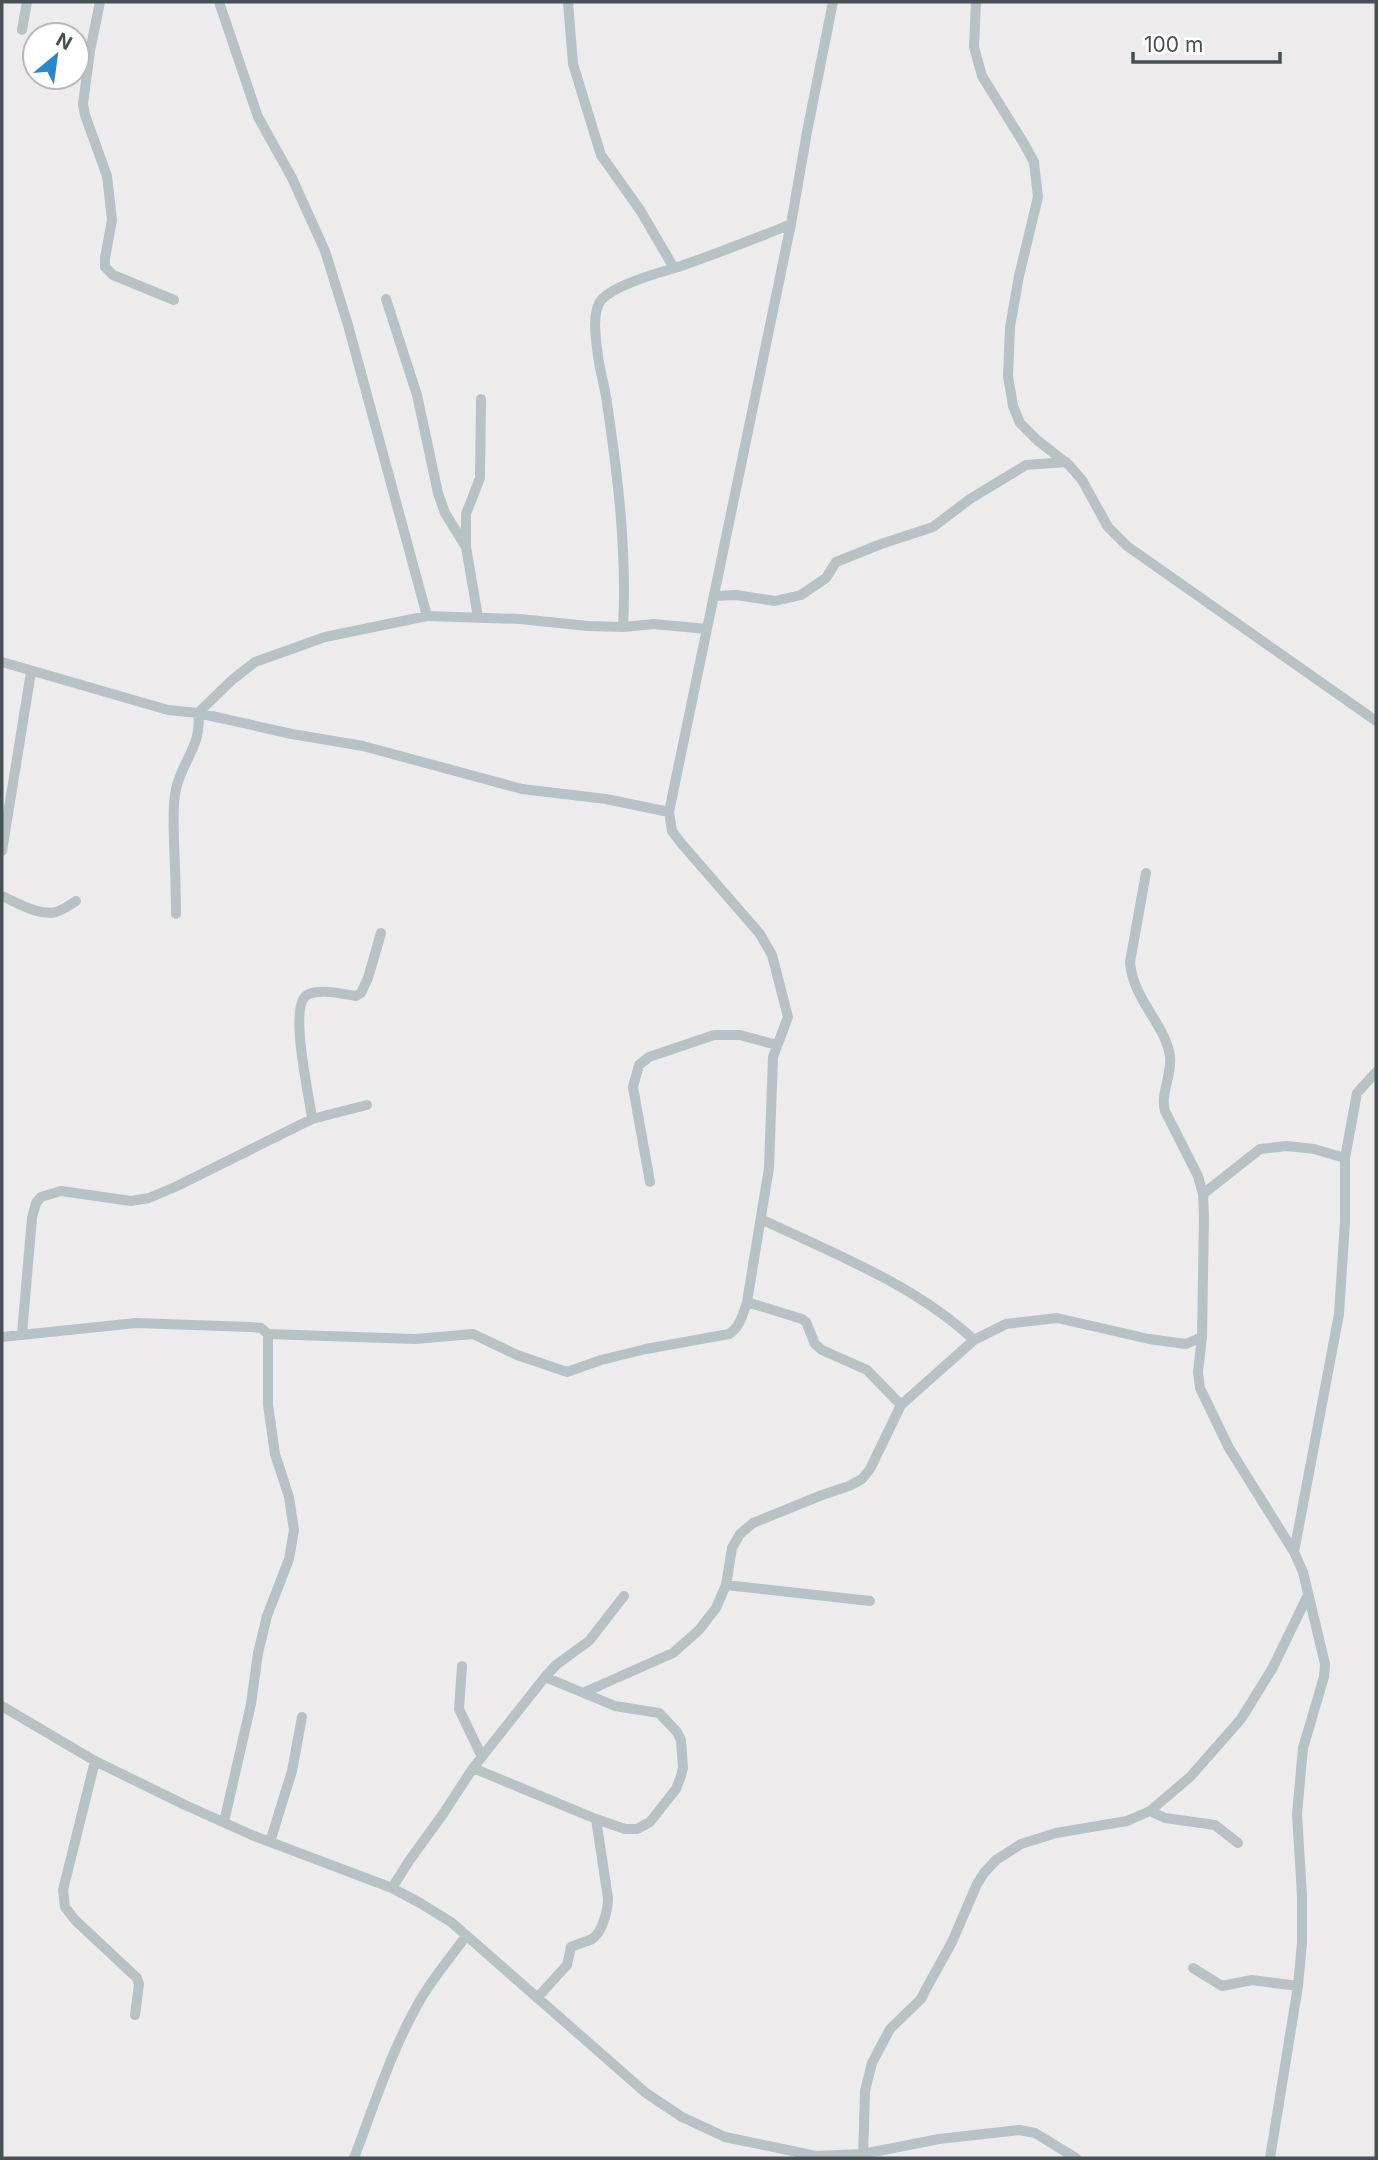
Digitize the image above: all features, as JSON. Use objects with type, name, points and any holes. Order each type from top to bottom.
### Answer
[{"type":"street","points":[[24,21],[27,2]]},
{"type":"street","points":[[100,2],[83,104],[107,176],[112,220],[105,267],[113,275],[174,300]]},
{"type":"street","points":[[219,2],[258,117],[292,178],[325,251],[427,616]]},
{"type":"street","points":[[568,2],[573,64],[601,155],[640,210],[674,268]]},
{"type":"street","points":[[2,1337],[136,1324],[251,1327],[261,1328],[268,1334],[415,1339],[473,1334],[517,1355],[567,1372],[601,1360],[729,1334],[735,1330],[747,1302],[769,1168],[774,1057],[788,1017],[772,955],[760,934],[672,831],[669,812],[791,223],[833,2]]},
{"type":"street","points":[[976,2],[974,47],[982,76],[1034,162],[1038,197],[1010,327],[1008,376],[1013,406],[1020,423],[1066,462],[1082,480],[1108,527],[1127,546],[1376,721]]},
{"type":"street","points":[[623,627],[625,593],[620,499],[595,332],[597,308],[602,300],[614,292],[639,280],[749,242],[791,223]]},
{"type":"street","points":[[386,299],[417,395],[444,513],[466,547]]},
{"type":"street","points":[[478,617],[466,547],[466,514],[480,478],[481,399]]},
{"type":"street","points":[[714,596],[737,595],[775,601],[801,595],[825,578],[836,562],[933,527],[970,499],[1026,465],[1066,462]]},
{"type":"street","points":[[198,713],[254,662],[325,637],[427,616],[623,627],[654,624],[707,629]]},
{"type":"street","points":[[2,662],[168,709],[363,746],[502,784],[606,799],[669,812]]},
{"type":"street","points":[[2,851],[31,672]]},
{"type":"street","points":[[176,914],[173,813],[182,771],[197,740],[200,727],[198,713]]},
{"type":"street","points":[[1146,873],[1130,962],[1131,975],[1135,988],[1158,1026],[1171,1058],[1162,1101],[1198,1176],[1203,1194],[1202,1337],[1198,1373],[1200,1388],[1229,1448],[1294,1552],[1303,1572],[1325,1664],[1324,1677],[1303,1748],[1297,1814],[1302,1943],[1298,1986],[1270,2158]]},
{"type":"street","points":[[2,896],[46,913],[58,912],[76,901]]},
{"type":"street","points":[[312,1119],[300,1042],[300,1006],[309,993],[356,996],[361,993],[381,933]]},
{"type":"street","points":[[650,1181],[633,1087],[639,1065],[649,1057],[714,1035],[740,1035],[777,1045]]},
{"type":"street","points":[[1294,1552],[1339,1314],[1345,1222],[1345,1158],[1357,1093],[1376,1072]]},
{"type":"street","points":[[22,1334],[32,1219],[36,1203],[41,1197],[61,1191],[131,1201],[149,1198],[312,1119],[367,1105]]},
{"type":"street","points":[[1203,1194],[1259,1149],[1287,1146],[1314,1149],[1345,1158]]},
{"type":"street","points":[[761,1219],[918,1296],[951,1318],[974,1340]]},
{"type":"street","points":[[747,1302],[802,1319],[821,1350],[867,1370],[901,1405]]},
{"type":"street","points":[[585,1692],[673,1653],[699,1630],[716,1608],[726,1585],[732,1548],[740,1534],[753,1523],[862,1479],[870,1469],[901,1405],[974,1340],[1006,1324],[1057,1318],[1149,1339],[1186,1344],[1202,1337]]},
{"type":"street","points":[[224,1822],[251,1704],[258,1653],[267,1616],[289,1559],[294,1530],[289,1497],[275,1454],[268,1405],[268,1334]]},
{"type":"street","points":[[726,1585],[870,1601]]},
{"type":"street","points":[[863,2156],[865,2091],[872,2063],[890,2029],[921,1999],[984,1873],[996,1860],[1021,1844],[1056,1833],[1127,1821],[1150,1811],[1190,1777],[1241,1719],[1272,1669],[1308,1595]]},
{"type":"street","points":[[393,1888],[473,1768],[545,1677],[556,1665],[589,1641],[624,1596]]},
{"type":"street","points":[[462,1666],[460,1709],[482,1758]]},
{"type":"street","points":[[473,1768],[625,1829],[637,1829],[650,1822],[676,1789],[681,1776],[681,1740],[677,1732],[659,1713],[615,1706],[545,1677]]},
{"type":"street","points":[[2,1706],[95,1761],[270,1842],[393,1888],[430,1909],[466,1936],[646,2093],[682,2117],[725,2137],[816,2156],[863,2156],[939,2139],[1019,2130],[1035,2133],[1076,2158]]},
{"type":"street","points":[[270,1842],[288,1785],[302,1717]]},
{"type":"street","points":[[95,1761],[63,1890],[65,1906],[75,1920],[137,1978],[139,1984],[135,2014]]},
{"type":"street","points":[[1150,1811],[1165,1818],[1215,1825],[1238,1843]]},
{"type":"street","points":[[537,1998],[567,1965],[571,1947],[592,1939],[597,1934],[607,1909],[608,1898],[596,1819]]},
{"type":"street","points":[[354,2158],[398,2043],[413,2013],[429,1984],[466,1936]]},
{"type":"street","points":[[1193,1968],[1222,1986],[1252,1980],[1298,1986]]}]
